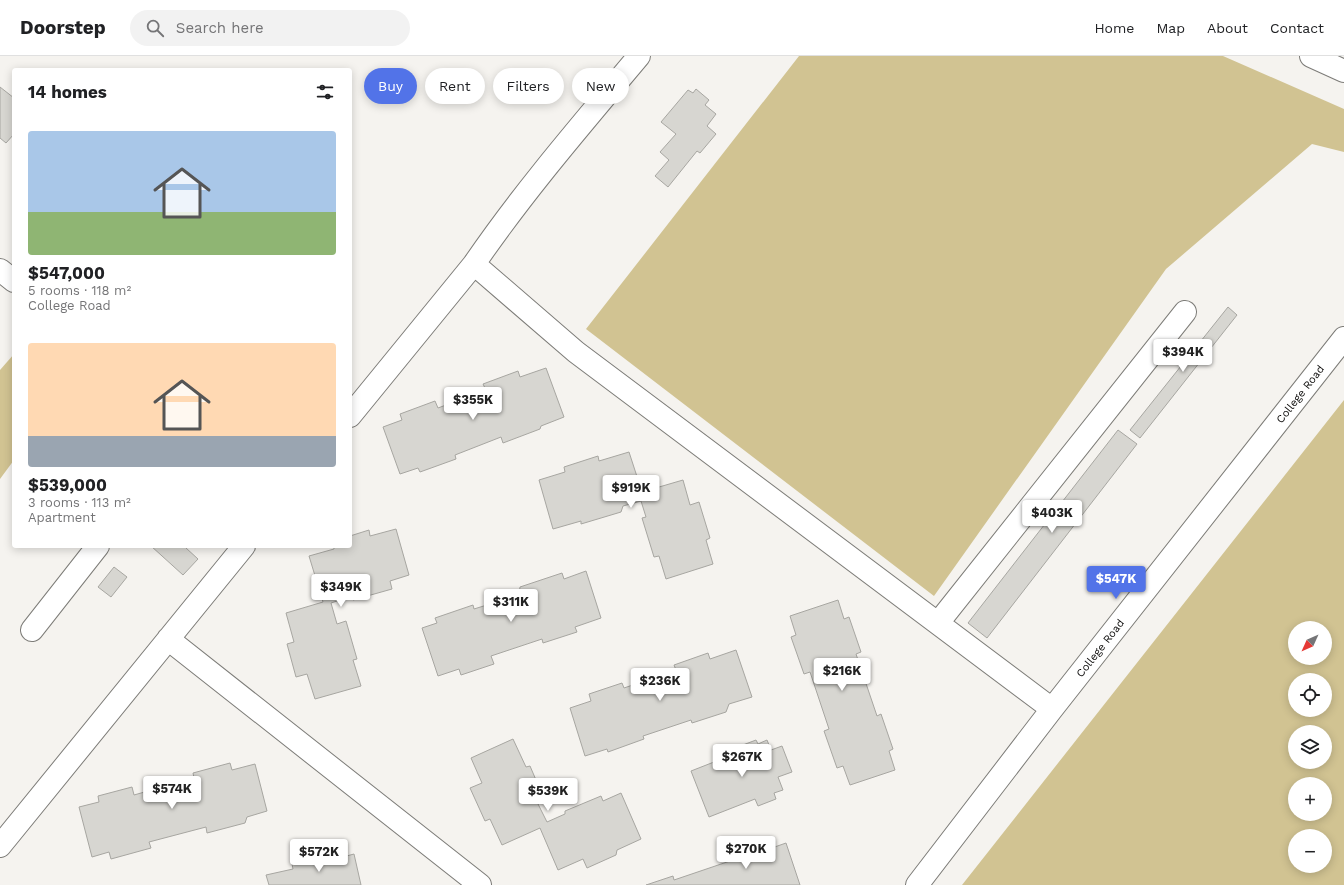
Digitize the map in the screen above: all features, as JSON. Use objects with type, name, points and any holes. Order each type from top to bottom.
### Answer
[{"type":"street","points":[[352,414],[474,264],[505,220],[639,56]]},
{"type":"street","points":[[1312,56],[1344,71]]},
{"type":"street","points":[[474,264],[576,352],[1052,709]]},
{"type":"street","points":[[0,270],[12,279]]},
{"type":"street","points":[[938,624],[1185,312]]},
{"type":"street","name":"College Road","points":[[917,885],[1052,709],[1344,338]]},
{"type":"street","points":[[32,630],[96,548]]},
{"type":"street","points":[[0,846],[242,548]]},
{"type":"street","points":[[168,639],[480,885]]},
{"type":"shaded area","points":[[799,56],[1223,56],[1344,109],[1344,152],[1312,144],[1166,269],[934,596],[586,329]]},
{"type":"shaded area","points":[[12,356],[12,463],[0,479],[0,370]]},
{"type":"shaded area","points":[[1344,400],[1344,885],[962,885]]},
{"type":"building","points":[[0,87],[12,96],[12,136],[6,143],[0,138]]},
{"type":"building","points":[[696,89],[709,100],[705,105],[716,114],[707,126],[716,134],[700,153],[697,151],[668,187],[655,176],[669,160],[660,152],[676,134],[661,122],[688,90],[693,93]]},
{"type":"building","points":[[1228,307],[1237,315],[1140,438],[1130,430]]},
{"type":"building","points":[[546,368],[564,417],[541,426],[540,429],[503,443],[501,437],[455,455],[456,459],[420,472],[418,468],[400,474],[383,427],[402,420],[400,414],[435,401],[438,408],[486,390],[483,384],[518,371],[520,377]]},
{"type":"building","points":[[1118,430],[1137,444],[987,638],[968,623]]},
{"type":"building","points":[[629,452],[642,492],[683,480],[690,505],[699,502],[710,538],[706,540],[713,564],[666,579],[659,556],[654,557],[642,518],[646,517],[641,501],[623,506],[621,512],[581,524],[581,521],[553,529],[539,480],[565,472],[564,467],[598,456],[599,461]]},
{"type":"building","points":[[396,529],[409,575],[390,581],[392,589],[353,600],[352,596],[331,603],[337,624],[346,621],[357,659],[353,660],[361,686],[315,699],[307,674],[296,677],[287,644],[294,642],[286,613],[323,602],[309,556],[334,548],[352,548],[352,535],[369,530],[370,536]]},
{"type":"building","points":[[153,548],[186,548],[198,559],[183,575]]},
{"type":"building","points":[[114,567],[127,577],[111,597],[98,587]]},
{"type":"building","points":[[586,571],[601,618],[575,627],[577,632],[543,643],[542,639],[491,656],[494,664],[461,675],[459,669],[438,676],[422,628],[437,623],[435,618],[473,605],[474,609],[519,595],[520,587],[562,573],[564,579]]},
{"type":"building","points":[[838,600],[844,619],[849,617],[861,652],[856,654],[877,716],[881,714],[893,749],[889,751],[895,770],[850,785],[843,766],[837,768],[824,731],[829,729],[810,672],[804,674],[791,637],[796,635],[790,616]]},
{"type":"building","points":[[736,650],[752,697],[729,704],[726,712],[692,723],[691,720],[643,736],[644,739],[608,752],[607,749],[585,756],[570,708],[591,701],[589,694],[622,683],[624,688],[676,670],[674,665],[708,653],[710,659]]},
{"type":"building","points":[[513,739],[526,767],[530,766],[545,801],[538,804],[547,822],[565,814],[565,811],[601,796],[603,801],[621,793],[641,839],[617,850],[616,855],[587,868],[583,859],[558,870],[540,828],[502,845],[490,819],[485,821],[470,788],[482,783],[471,758]]},
{"type":"building","points":[[756,740],[758,744],[767,740],[771,750],[782,746],[792,772],[778,777],[783,790],[774,793],[776,799],[758,806],[755,799],[709,817],[691,771],[737,753],[735,748]]},
{"type":"building","points":[[230,763],[232,770],[255,764],[267,811],[247,817],[245,823],[207,833],[206,827],[149,842],[151,848],[111,859],[109,852],[92,857],[79,807],[99,802],[98,796],[132,787],[134,795],[194,778],[193,773]]},
{"type":"building","points":[[786,843],[800,885],[646,885],[673,876],[674,880],[730,861],[728,856],[767,844],[769,849]]},
{"type":"building","points":[[354,854],[361,885],[269,885],[266,875],[293,869],[292,864],[327,855],[328,861]]}]
